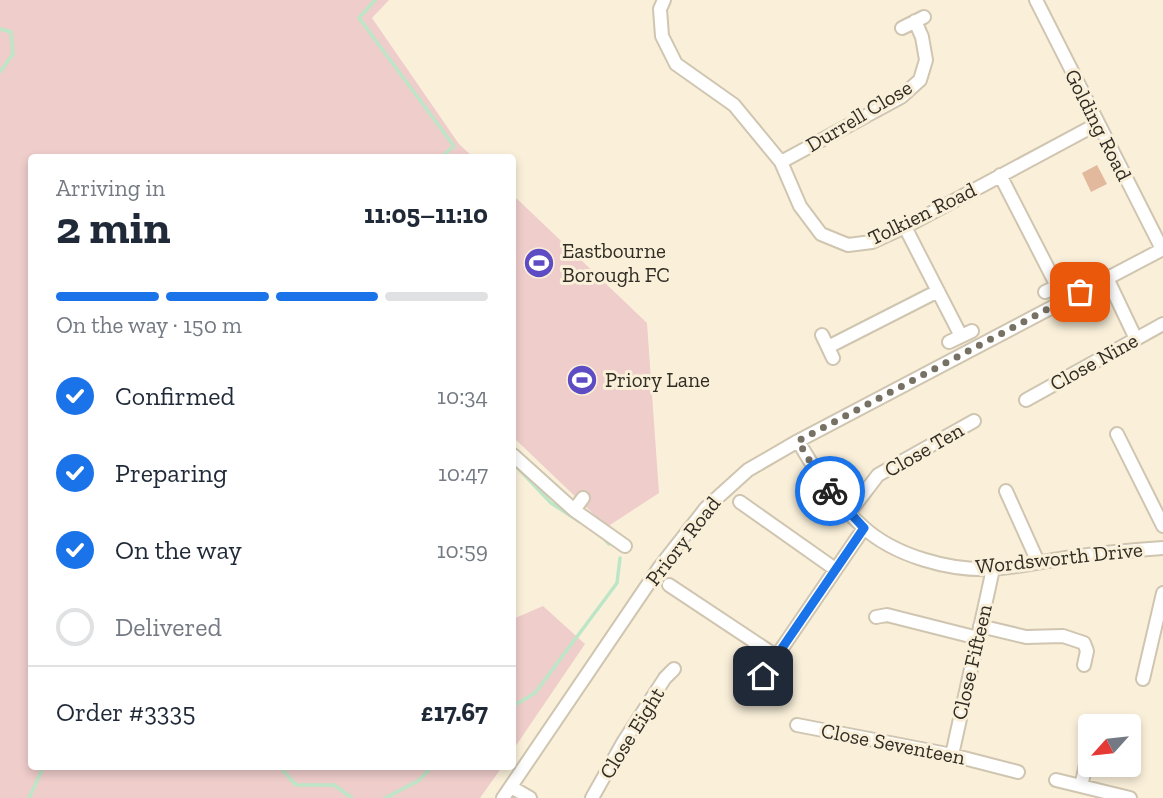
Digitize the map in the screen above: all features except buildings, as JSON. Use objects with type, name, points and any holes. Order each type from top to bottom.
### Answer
[{"type":"street","name":"Tolkien Road","points":[[664,0],[660,9],[662,36],[676,64],[734,105],[781,162],[800,206],[821,234],[848,245],[872,242],[905,227],[1097,124]]},
{"type":"street","name":"Golding Road","points":[[1036,0],[1162,249]]},
{"type":"street","name":"Durrell Close","points":[[781,162],[901,97],[920,80],[926,60],[919,19],[902,28]]},
{"type":"street","points":[[1000,175],[1057,286]]},
{"type":"street","points":[[905,227],[938,291],[967,333],[949,342]]},
{"type":"street","name":"Priory Road","points":[[503,798],[659,568],[706,508],[748,470],[1162,249]]},
{"type":"street","points":[[1107,278],[1136,339]]},
{"type":"street","points":[[828,347],[938,291]]},
{"type":"street","name":"Close Nine","points":[[1026,400],[1163,324]]},
{"type":"street","name":"Close Ten","points":[[849,513],[878,475],[974,421]]},
{"type":"street","points":[[1117,434],[1163,526]]},
{"type":"street","name":"Wordsworth Drive","points":[[798,441],[821,480],[864,528],[905,552],[938,563],[961,568],[993,569],[1163,548]]},
{"type":"street","points":[[516,458],[574,510],[625,546]]},
{"type":"street","points":[[1006,491],[1038,562]]},
{"type":"street","points":[[574,510],[583,498]]},
{"type":"street","points":[[740,502],[835,569]]},
{"type":"street","points":[[750,695],[864,528]]},
{"type":"street","name":"Close Fifteen","points":[[952,755],[993,569]]},
{"type":"street","points":[[669,585],[776,656]]},
{"type":"street","points":[[1143,679],[1163,593]]},
{"type":"street","points":[[883,612],[979,631],[1026,637],[1069,633],[1084,643],[1087,652],[1084,665]]},
{"type":"street","name":"Close Eight","points":[[592,798],[624,741],[665,678],[674,669]]},
{"type":"street","name":"Close Seventeen","points":[[797,725],[952,755],[990,758],[1018,772]]},
{"type":"street","points":[[1081,786],[1083,777]]},
{"type":"street","points":[[1056,780],[1130,798]]},
{"type":"street","points":[[511,786],[530,798]]},
{"type":"shaded area","points":[[0,0],[389,0],[372,18],[459,144],[470,154],[28,154],[28,770],[500,770],[480,798],[0,798]]},
{"type":"shaded area","name":"Priory Lane","points":[[516,198],[647,323],[659,493],[607,527],[516,440]]},
{"type":"shaded area","points":[[543,606],[585,644],[516,746],[516,618]]},
{"type":"waterway","points":[[375,0],[359,18],[454,146],[445,154]]},
{"type":"waterway","points":[[0,29],[11,32],[13,54],[0,72]]},
{"type":"waterway","points":[[516,466],[551,503],[580,522]]},
{"type":"waterway","points":[[601,535],[609,544]]},
{"type":"waterway","points":[[516,704],[535,693],[617,583],[620,558]]},
{"type":"waterway","points":[[29,798],[42,770]]},
{"type":"waterway","points":[[283,770],[296,785],[334,785],[352,798]]},
{"type":"waterway","points":[[385,798],[418,781],[429,770]]},
{"type":"way so far","points":[[830,491],[798,441],[1080,292]]},
{"type":"place","name":"Eastbourne Borough FC","points":[[539,263]]},
{"type":"place","name":"Priory Lane","points":[[582,380]]},
{"type":"route","points":[[763,676],[864,528],[830,491]]}]
